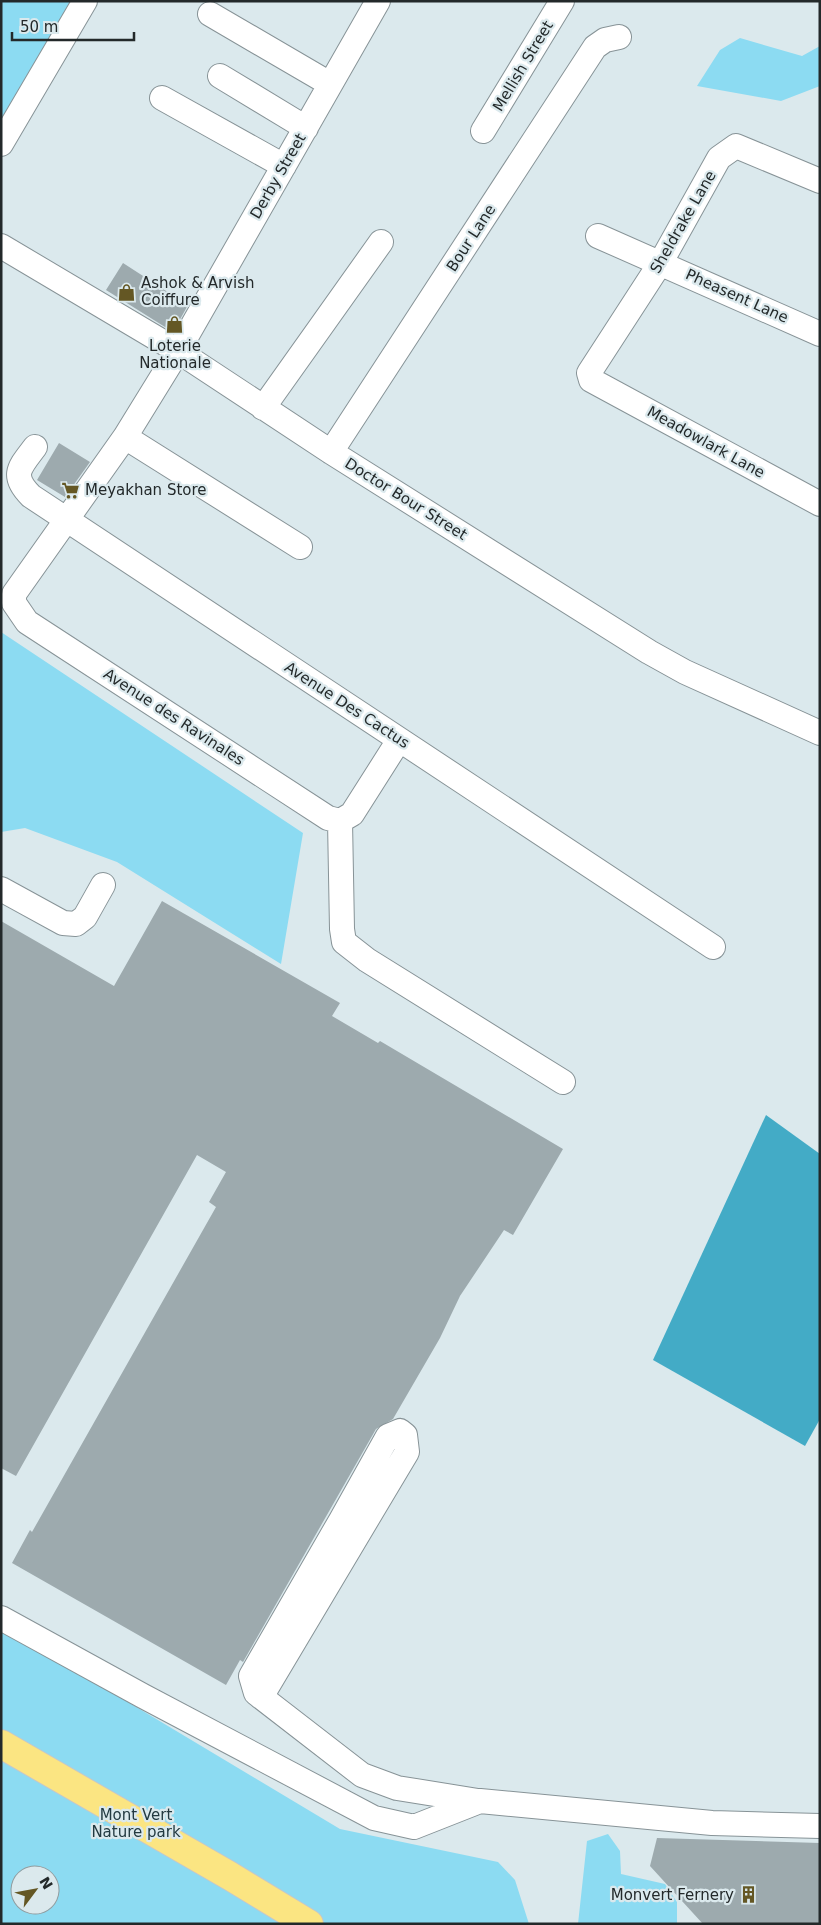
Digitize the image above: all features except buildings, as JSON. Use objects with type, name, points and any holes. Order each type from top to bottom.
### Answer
[{"type":"main road","points":[[1,1744],[222,1871],[309,1924]]},
{"type":"street","points":[[1,144],[85,1]]},
{"type":"street","name":"Derby Street","points":[[14,604],[14,594],[18,586],[125,436],[178,351],[378,1]]},
{"type":"street","name":"Mellish Street","points":[[483,131],[562,1]]},
{"type":"street","points":[[210,14],[330,84]]},
{"type":"street","name":"Bour Lane","points":[[331,452],[595,47],[605,40],[619,37]]},
{"type":"street","points":[[220,76],[306,128]]},
{"type":"street","points":[[162,98],[284,166]]},
{"type":"street","name":"Sheldrake Lane","points":[[591,380],[589,373],[661,262],[719,158],[736,146],[820,181]]},
{"type":"street","name":"Pheasent Lane","points":[[598,236],[661,262],[820,334]]},
{"type":"street","points":[[263,408],[381,242]]},
{"type":"street","name":"Doctor Bour Street","points":[[1,246],[178,351],[331,452],[685,672],[820,733]]},
{"type":"street","name":"Meadowlark Lane","points":[[591,380],[820,504]]},
{"type":"street","points":[[125,436],[300,547]]},
{"type":"street","name":"Avenue Des Cactus","points":[[35,446],[20,466],[18,480],[31,496],[714,947]]},
{"type":"street","name":"Avenue des Ravinales","points":[[14,604],[27,622],[328,818],[340,822]]},
{"type":"street","points":[[399,740],[352,814],[340,822],[342,929],[344,942],[367,960],[563,1082]]},
{"type":"street","points":[[1,889],[63,923],[76,924],[85,916],[103,885]]},
{"type":"street","points":[[327,1564],[407,1452],[406,1435],[400,1431],[388,1436],[261,1697],[362,1775],[397,1788],[480,1802],[712,1823],[820,1826]]},
{"type":"street","points":[[1,1618],[143,1696],[374,1818],[414,1827],[480,1802]]},
{"type":"green space","points":[[1,1],[89,1],[1,145]]},
{"type":"green space","points":[[740,38],[802,56],[820,46],[820,86],[781,101],[697,86],[720,50]]},
{"type":"green space","points":[[1,632],[303,833],[281,964],[117,862],[25,828],[1,832]]},
{"type":"green space","name":"Mont Vert Nature park","points":[[1,1626],[340,1829],[498,1862],[515,1880],[529,1924],[1,1924]]},
{"type":"green space","points":[[608,1834],[620,1851],[621,1874],[665,1884],[677,1902],[677,1924],[578,1924],[587,1841]]},
{"type":"shaded area","points":[[766,1115],[820,1154],[820,1419],[805,1446],[653,1360]]},
{"type":"place","name":"Ashok & Arvish Coiffure","points":[[127,292]]},
{"type":"place","name":"Loterie Nationale","points":[[175,325]]},
{"type":"place","name":"Meyakhan Store","points":[[71,490]]},
{"type":"place","name":"Monvert Fernery","points":[[748,1895]]}]
